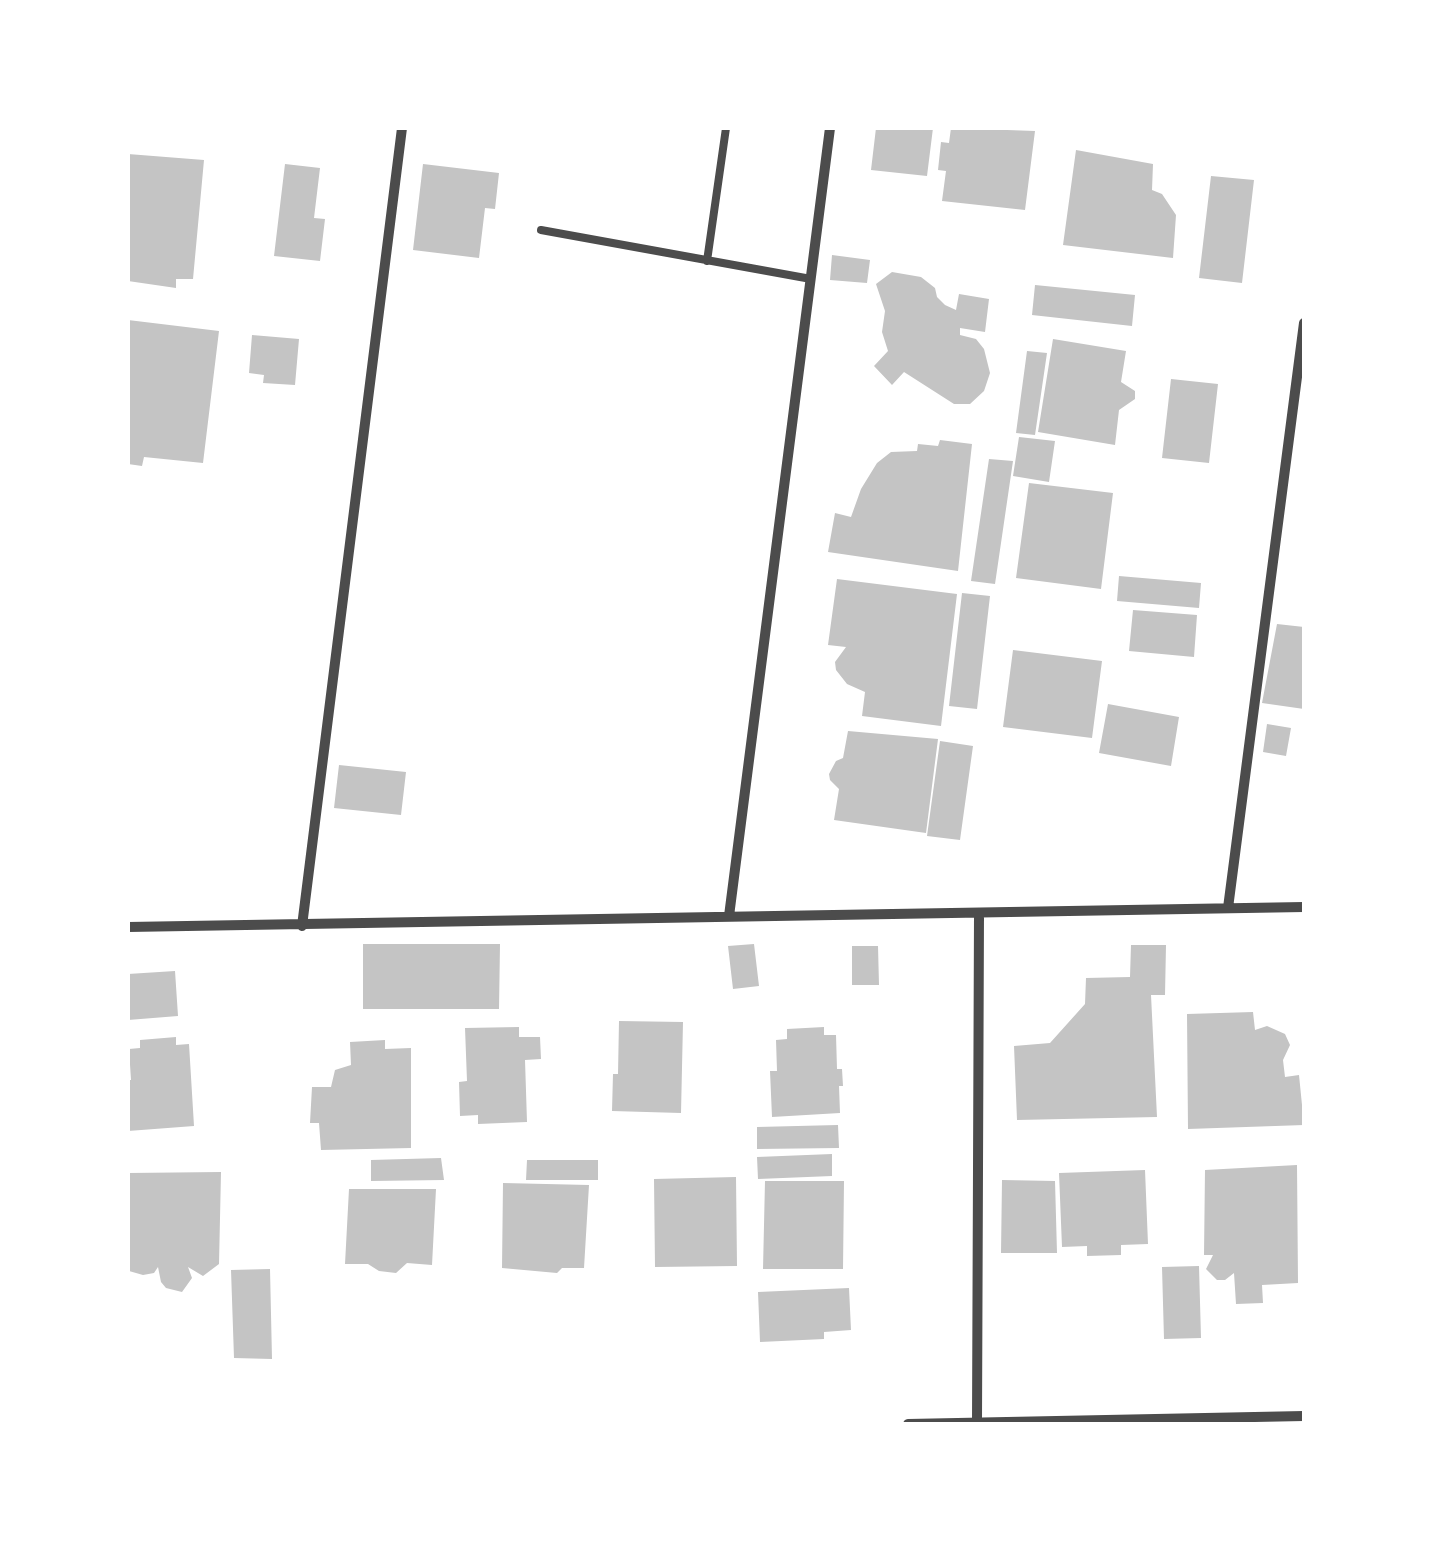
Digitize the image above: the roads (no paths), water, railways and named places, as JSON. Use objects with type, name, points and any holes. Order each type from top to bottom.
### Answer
[{"type":"street","points":[[302,926],[402,128]]},
{"type":"street","points":[[729,916],[830,128]]},
{"type":"street","points":[[1228,908],[1304,323]]},
{"type":"street","points":[[128,927],[1304,906]]},
{"type":"street","points":[[978,1422],[979,914]]},
{"type":"street","points":[[908,1424],[1304,1416]]},
{"type":"lane","points":[[707,261],[726,128]]},
{"type":"lane","points":[[542,230],[811,279]]}]
